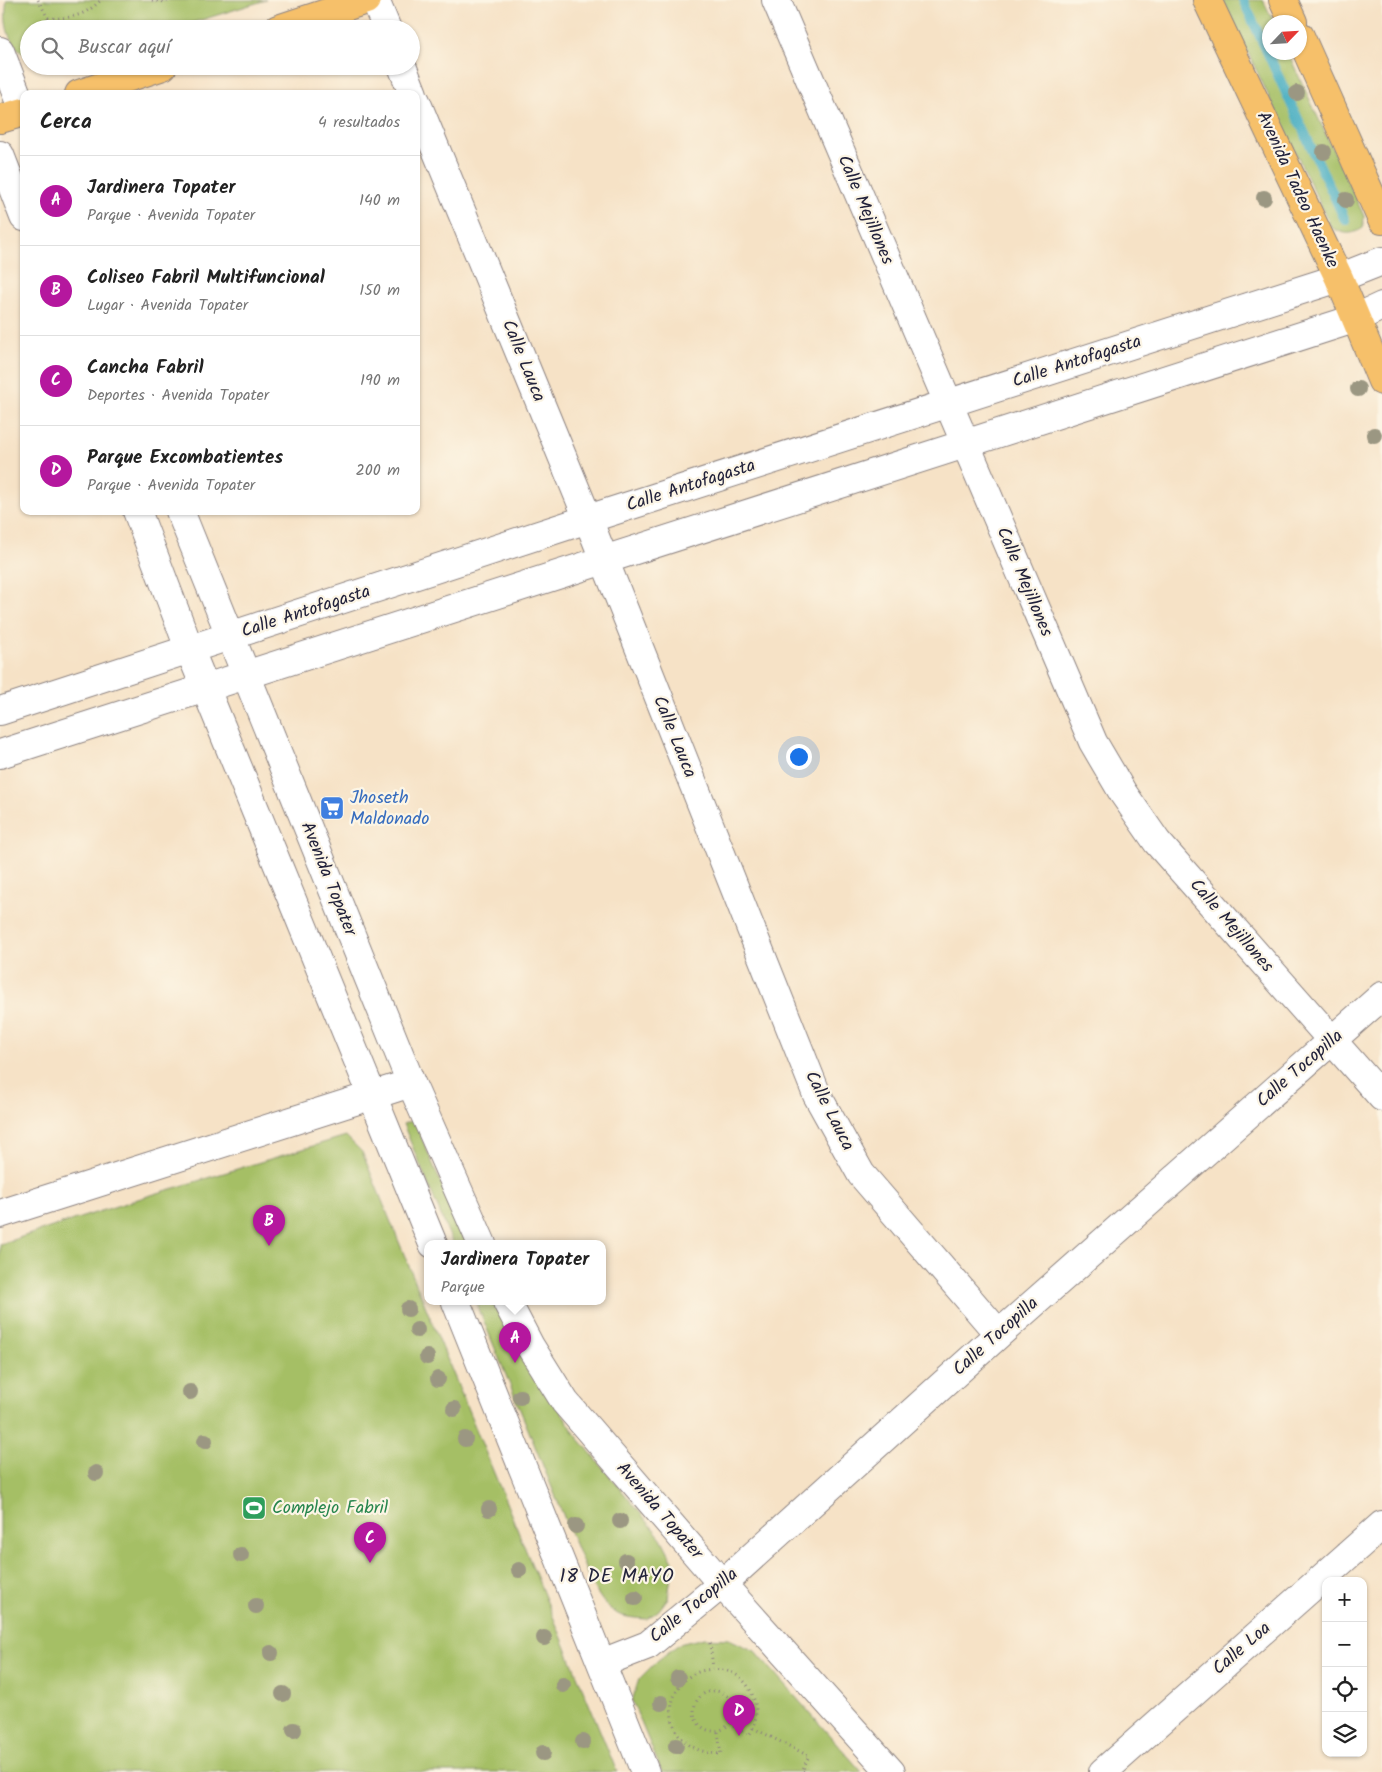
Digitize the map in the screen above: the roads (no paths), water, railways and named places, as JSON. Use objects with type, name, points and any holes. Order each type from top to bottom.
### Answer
[{"type":"main road","points":[[305,20],[366,0]]},
{"type":"main road","name":"Avenida Tadeo Haenke","points":[[1208,0],[1339,278],[1354,319],[1382,381]]},
{"type":"main road","points":[[1283,0],[1290,15]]},
{"type":"main road","points":[[1307,52],[1382,220]]},
{"type":"main road","points":[[91,90],[136,75]]},
{"type":"main road","points":[[0,119],[20,113]]},
{"type":"street","points":[[375,0],[383,20]]},
{"type":"street","name":"Calle Mejillones","points":[[776,0],[1093,742],[1157,842],[1382,1097]]},
{"type":"street","points":[[0,51],[20,102]]},
{"type":"street","points":[[406,75],[411,90]]},
{"type":"street","name":"Calle Lauca","points":[[420,111],[588,519],[817,1095],[862,1174],[999,1334]]},
{"type":"street","points":[[0,155],[20,207]]},
{"type":"street","name":"Calle Antofagasta","points":[[0,711],[189,648],[229,637],[588,519],[1339,278],[1382,260]]},
{"type":"street","points":[[0,754],[604,562],[964,442],[1354,319],[1382,306]]},
{"type":"street","points":[[139,515],[189,648],[431,1240]]},
{"type":"street","name":"Avenida Topater","points":[[182,515],[229,637],[411,1083],[480,1240]]},
{"type":"street","name":"Calle Tocopilla","points":[[602,1663],[648,1644],[722,1584],[999,1334],[1382,996]]},
{"type":"street","points":[[0,1214],[411,1083]]},
{"type":"street","points":[[457,1305],[645,1772]]},
{"type":"street","name":"Avenida Topater","points":[[509,1305],[530,1346],[565,1402],[722,1584],[891,1772]]},
{"type":"street","name":"Calle Loa","points":[[1103,1772],[1382,1525]]},
{"type":"waterway","points":[[1243,0],[1345,220]]},
{"type":"place","name":"Jhoseth Maldonado","points":[[332,808]]},
{"type":"place","name":"Coliseo Fabril Multifuncional","points":[[269,1246]]},
{"type":"place","name":"Jardinera Topater","points":[[515,1363]]},
{"type":"place","name":"Complejo Fabril","points":[[254,1508]]},
{"type":"place","name":"Cancha Fabril","points":[[370,1563]]},
{"type":"place","name":"Parque Excombatientes","points":[[739,1736]]},
{"type":"district","name":"18 DE MAYO","points":[[617,1577]]}]
